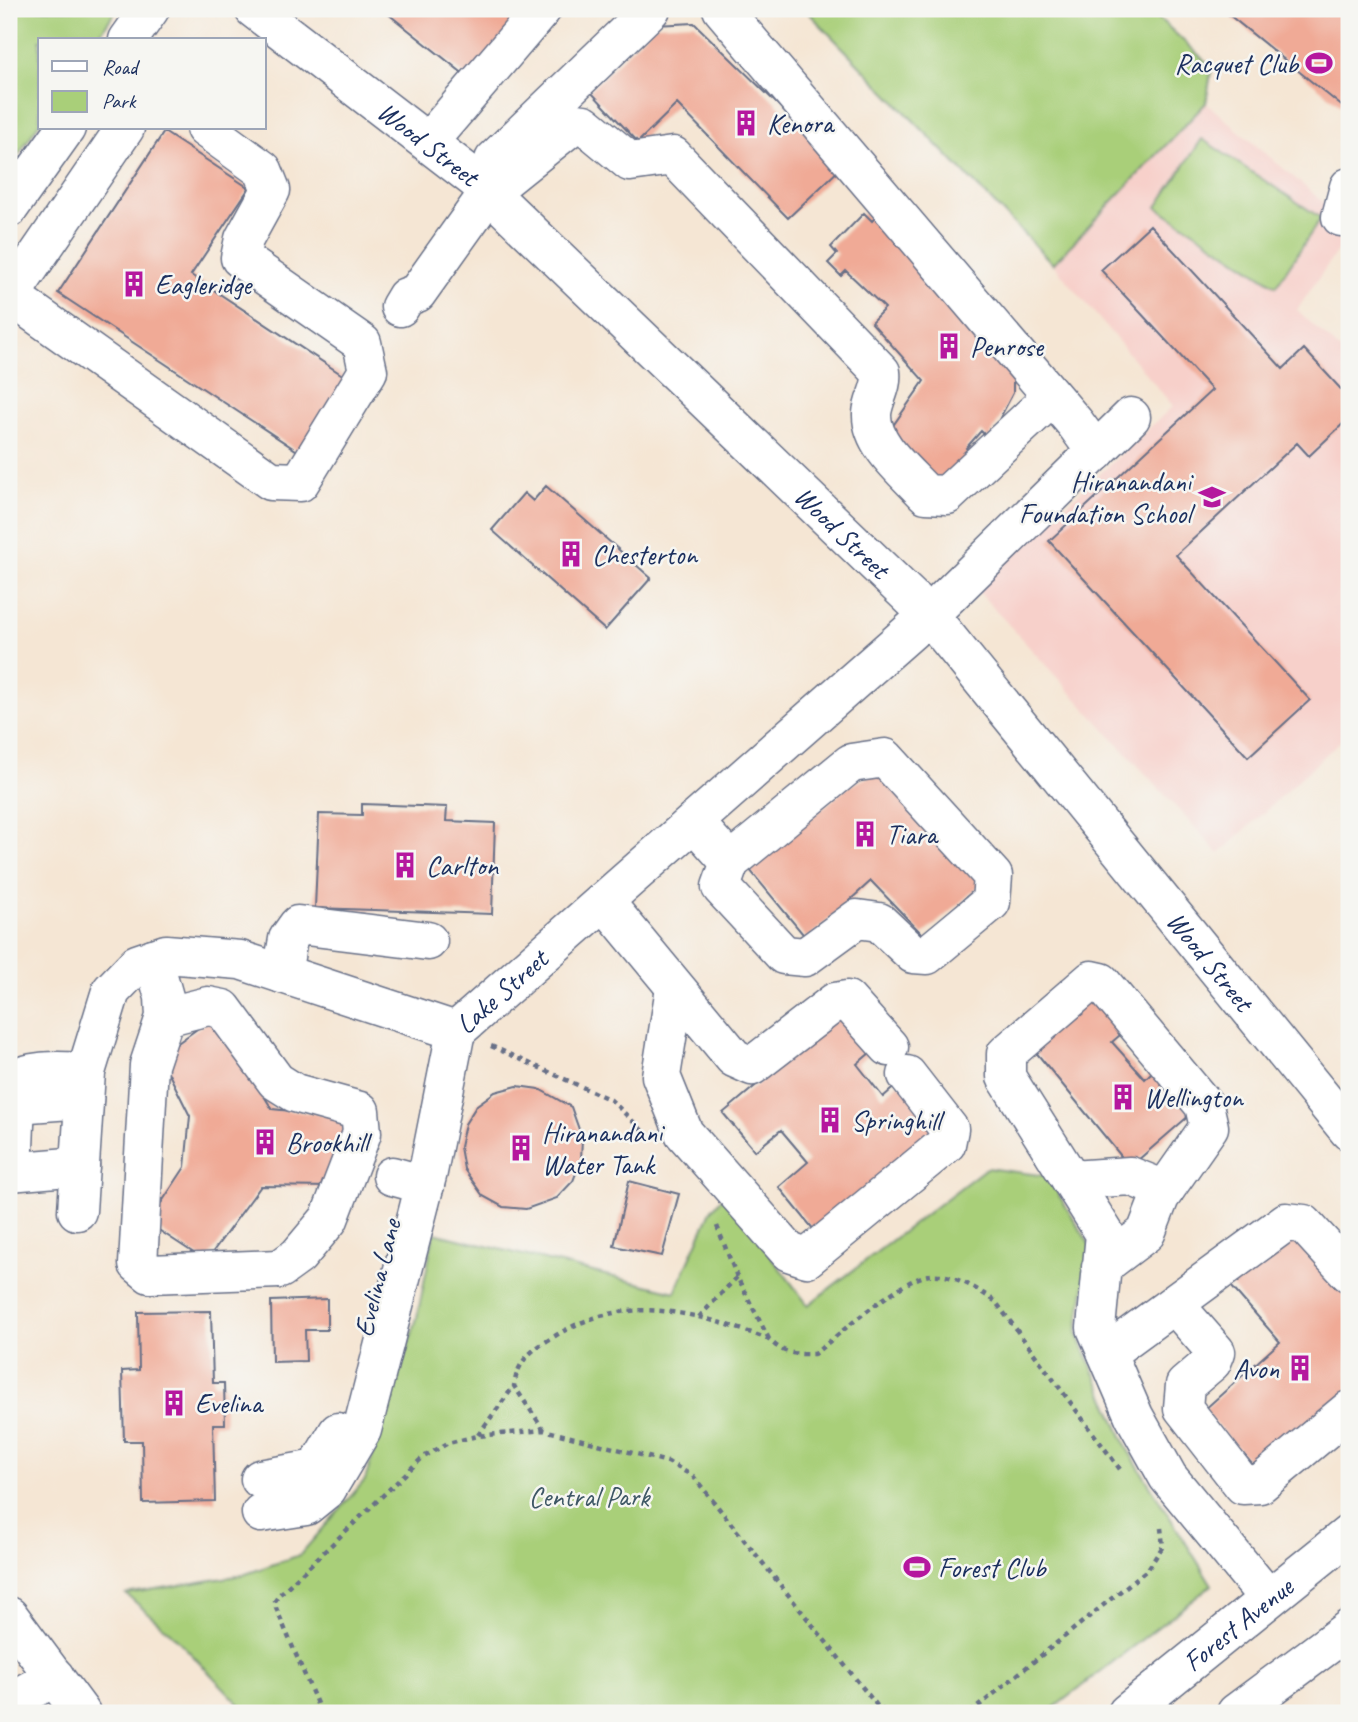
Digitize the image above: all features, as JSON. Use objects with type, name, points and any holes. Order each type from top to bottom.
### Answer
[{"type":"street","points":[[129,38],[150,9]]},
{"type":"street","name":"Wood Street","points":[[254,9],[429,141],[482,186],[929,614],[1349,1131]]},
{"type":"street","points":[[429,141],[542,9]]},
{"type":"street","points":[[409,305],[482,186],[651,9]]},
{"type":"street","points":[[722,9],[1096,452]]},
{"type":"street","points":[[482,186],[575,123],[584,124],[630,162],[673,156],[881,372],[883,383],[872,411],[874,435],[926,494],[947,495],[1052,397]]},
{"type":"street","points":[[9,208],[65,130]]},
{"type":"street","points":[[124,130],[9,295],[271,481],[300,482],[368,371],[362,343],[240,258],[244,239],[271,190],[263,170],[208,130]]},
{"type":"street","name":"Lake Street","points":[[77,1210],[85,1086],[111,991],[137,964],[166,954],[240,960],[448,1028],[604,901],[929,614],[1131,417]]},
{"type":"street","points":[[885,758],[993,876],[991,902],[927,955],[913,954],[879,922],[858,919],[805,957],[784,955],[721,887],[730,862],[851,763],[885,758]]},
{"type":"street","points":[[694,822],[730,862]]},
{"type":"street","points":[[604,901],[734,1058],[752,1066],[835,1002],[846,1000],[898,1061],[949,1129],[946,1144],[807,1258],[789,1252],[684,1133],[662,1076],[674,988]]},
{"type":"street","points":[[282,974],[288,939],[298,925],[428,941]]},
{"type":"street","points":[[153,958],[164,997],[165,1017],[149,1065],[138,1264],[150,1274],[280,1269],[298,1256],[329,1219],[362,1133],[360,1111],[295,1093],[276,1081],[223,1010],[208,1006],[165,1017]]},
{"type":"street","points":[[1101,1266],[1146,1233],[1165,1190],[1209,1127],[1204,1105],[1101,982],[1092,980],[1006,1054],[1006,1077],[1105,1234],[1101,1266],[1096,1328],[1134,1416],[1168,1477],[1268,1598]]},
{"type":"street","name":"Evelina Lane","points":[[273,1494],[316,1469],[337,1438],[448,1028]]},
{"type":"street","points":[[80,1166],[11,1172],[13,1091],[54,1070],[85,1086]]},
{"type":"street","points":[[1071,1180],[1130,1176],[1165,1190]]},
{"type":"street","points":[[1107,1353],[1286,1222],[1304,1224],[1349,1273]]},
{"type":"street","points":[[1175,1305],[1216,1352],[1212,1362],[1185,1385],[1183,1408],[1244,1485],[1260,1484],[1349,1410]]},
{"type":"street","name":"Forest Avenue","points":[[1127,1713],[1349,1534]]},
{"type":"street","points":[[9,1616],[81,1713]]},
{"type":"street","points":[[1236,1713],[1349,1629]]},
{"type":"street","points":[[9,1702],[55,1677]]},
{"type":"path","points":[[448,1028],[611,1100],[647,1135]]},
{"type":"path","points":[[715,1222],[737,1277],[769,1339]]},
{"type":"path","points":[[477,1436],[514,1386],[517,1369],[526,1356],[574,1324],[624,1309],[674,1312],[769,1339],[790,1352],[814,1354],[910,1280],[932,1274],[957,1281],[995,1301],[1125,1476]]},
{"type":"path","points":[[699,1317],[737,1277]]},
{"type":"path","points":[[514,1386],[544,1430]]},
{"type":"path","points":[[321,1713],[275,1601],[422,1458],[448,1443],[477,1436],[544,1430],[668,1462],[693,1476],[879,1708],[890,1713]]},
{"type":"path","points":[[970,1713],[1147,1569],[1163,1546],[1164,1533],[1158,1520]]},
{"type":"path","points":[[871,1713],[879,1708]]},
{"type":"path","points":[[602,1713],[617,1710],[673,1709],[702,1713]]},
{"type":"shaded area","name":"Hiranandani Foundation School","points":[[1206,103],[1349,224],[1349,233],[1297,310],[1349,358],[1349,733],[1219,854],[976,589],[1173,406],[1053,264]]},
{"type":"green space","points":[[9,9],[117,9],[97,38],[38,38],[38,125],[9,169]]},
{"type":"green space","points":[[805,9],[1153,9],[1151,11],[1212,67],[1206,103],[1053,264]]},
{"type":"green space","points":[[1202,139],[1321,218],[1276,286],[1157,207]]},
{"type":"green space","name":"Central Park","points":[[986,1168],[1047,1176],[1091,1247],[1077,1333],[1128,1450],[1212,1585],[1047,1713],[248,1713],[172,1634],[126,1594],[243,1575],[300,1555],[365,1480],[417,1318],[434,1233],[675,1292],[711,1211],[724,1195],[808,1305]]},
{"type":"building","points":[[382,9],[525,9],[470,79]]},
{"type":"building","name":"Racquet Club","points":[[1232,9],[1349,9],[1349,112],[1228,14]]},
{"type":"building","name":"Kenora","points":[[694,23],[842,167],[788,218],[677,104],[638,142],[590,91],[655,25]]},
{"type":"building","name":"Eagleridge","points":[[164,132],[249,188],[191,275],[347,378],[299,452],[58,293]]},
{"type":"building","name":"Penrose","points":[[864,213],[872,221],[880,213],[1013,355],[1013,393],[989,439],[981,431],[966,448],[973,455],[943,487],[890,430],[924,381],[871,322],[885,308],[846,271],[841,276],[828,263],[837,254],[831,247]]},
{"type":"building","points":[[1150,225],[1283,369],[1304,349],[1349,398],[1349,418],[1309,456],[1297,443],[1176,555],[1310,700],[1248,757],[1049,541],[1212,390],[1101,270]]},
{"type":"building","name":"Chesterton","points":[[546,486],[651,578],[605,630],[492,530],[524,493],[533,501]]},
{"type":"building","name":"Tiara","points":[[871,775],[880,775],[981,884],[923,935],[871,881],[807,939],[749,869],[847,788]]},
{"type":"building","name":"Carlton","points":[[362,804],[447,807],[446,821],[495,823],[492,914],[315,908],[319,814],[362,815]]},
{"type":"building","name":"Wellington","points":[[1093,991],[1120,1035],[1112,1042],[1145,1079],[1152,1072],[1191,1114],[1130,1167],[1030,1045]]},
{"type":"building","name":"Springhill","points":[[841,1014],[871,1052],[857,1064],[883,1097],[899,1083],[937,1128],[814,1230],[779,1187],[808,1162],[781,1130],[755,1151],[723,1113]]},
{"type":"building","name":"Brookhill","points":[[215,1016],[272,1109],[349,1117],[331,1187],[261,1186],[206,1261],[148,1223],[185,1167],[190,1116],[160,1056]]},
{"type":"building","name":"Hiranandani Water Tank","points":[[517,1086],[539,1089],[571,1107],[582,1138],[581,1160],[573,1181],[557,1198],[526,1209],[503,1207],[483,1196],[464,1169],[460,1147],[465,1124],[477,1105],[495,1092]]},
{"type":"building","points":[[629,1181],[679,1194],[662,1256],[614,1246]]},
{"type":"building","name":"Avon","points":[[1292,1231],[1349,1296],[1349,1394],[1261,1474],[1204,1410],[1280,1342],[1231,1286]]},
{"type":"building","points":[[327,1299],[327,1330],[305,1330],[306,1361],[272,1362],[271,1301]]},
{"type":"building","name":"Evelina","points":[[211,1311],[213,1383],[224,1383],[225,1424],[213,1424],[215,1501],[143,1503],[142,1441],[124,1441],[122,1371],[139,1370],[138,1312]]},
{"type":"place","name":"Racquet Club","points":[[1319,63]]},
{"type":"place","name":"Kenora","points":[[746,123]]},
{"type":"place","name":"Eagleridge","points":[[134,284]]},
{"type":"place","name":"Penrose","points":[[949,346]]},
{"type":"place","name":"Hiranandani Foundation School","points":[[1212,497]]},
{"type":"place","name":"Chesterton","points":[[571,554]]},
{"type":"place","name":"Tiara","points":[[865,834]]},
{"type":"place","name":"Carlton","points":[[405,865]]},
{"type":"place","name":"Wellington","points":[[1123,1097]]},
{"type":"place","name":"Springhill","points":[[830,1120]]},
{"type":"place","name":"Brookhill","points":[[265,1142]]},
{"type":"place","name":"Hiranandani Water Tank","points":[[521,1148]]},
{"type":"place","name":"Avon","points":[[1300,1368]]},
{"type":"place","name":"Evelina","points":[[174,1403]]},
{"type":"place","name":"Forest Club","points":[[917,1567]]}]
